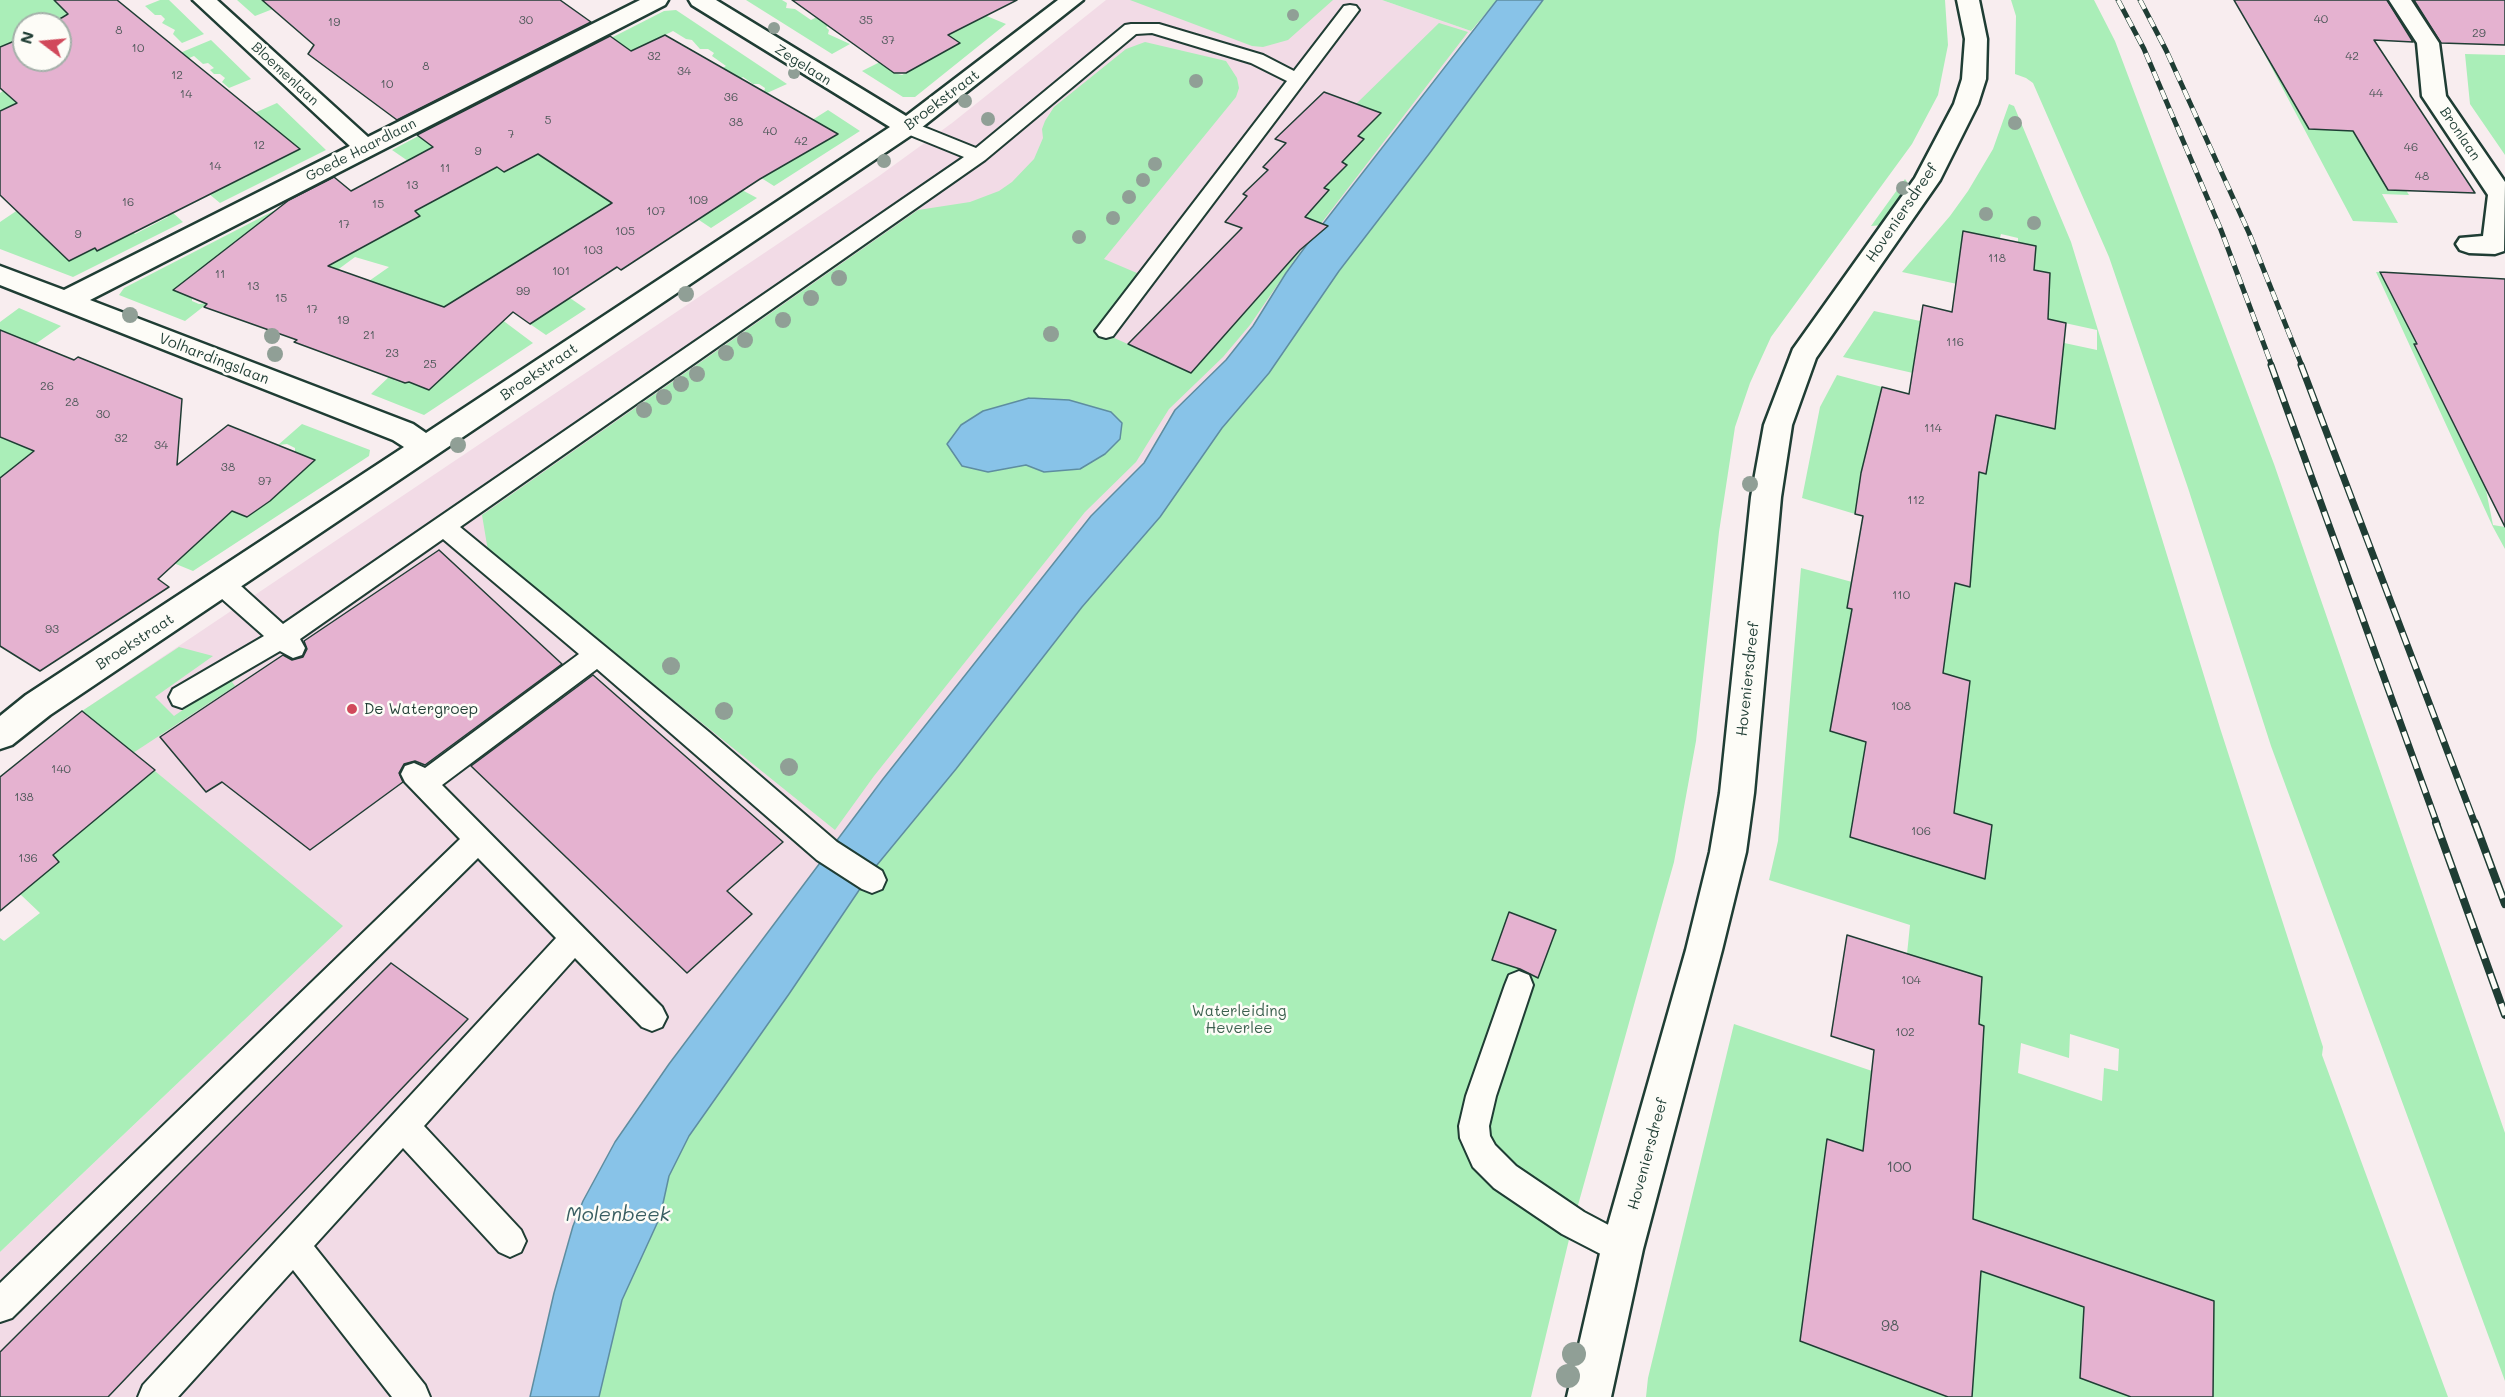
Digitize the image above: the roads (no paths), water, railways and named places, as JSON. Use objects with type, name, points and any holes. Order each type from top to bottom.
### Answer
[{"type":"street","name":"Bloemenlaan","points":[[204,0],[366,148]]},
{"type":"street","name":"Zegelaan","points":[[700,0],[907,127]]},
{"type":"street","name":"Broekstraat","points":[[0,735],[38,705],[907,127],[1072,0]]},
{"type":"street","name":"Hoveniersdreef","points":[[1589,1397],[1622,1249],[1704,950],[1728,852],[1737,793],[1766,496],[1778,425],[1803,356],[1927,180],[1966,104],[1974,79],[1976,39],[1968,0]]},
{"type":"street","name":"Bronlaan","points":[[2400,0],[2428,43],[2434,96],[2501,195],[2495,245],[2469,244]]},
{"type":"street","name":"Goede Haardlaan","points":[[65,301],[653,1]]},
{"type":"street","name":"Volhardingslaan","points":[[0,275],[403,432],[426,447]]},
{"type":"lane","points":[[1106,331],[1350,10]]},
{"type":"lane","points":[[182,697],[287,643],[417,544],[978,156],[1131,29],[1154,28],[1257,58],[1297,79]]},
{"type":"lane","points":[[907,127],[978,156]]},
{"type":"lane","points":[[443,526],[700,740],[827,851],[872,880]]},
{"type":"lane","points":[[222,584],[287,643]]},
{"type":"lane","points":[[597,655],[418,779],[652,1017]]},
{"type":"lane","points":[[0,1306],[478,840]]},
{"type":"lane","points":[[161,1394],[574,939]]},
{"type":"lane","points":[[1519,985],[1481,1096],[1474,1126],[1475,1138],[1484,1156],[1505,1177],[1573,1222],[1622,1249]]},
{"type":"lane","points":[[403,1125],[510,1241]]},
{"type":"lane","points":[[294,1246],[413,1397]]},
{"type":"water","name":"Molenbeek","points":[[1497,0],[1543,0],[1339,271],[1269,373],[1222,428],[1160,517],[1082,607],[956,769],[872,871],[689,1136],[669,1176],[660,1217],[622,1300],[599,1397],[530,1397],[554,1293],[573,1226],[583,1201],[615,1142],[669,1064],[883,779],[1091,516],[1144,463],[1175,410],[1226,360],[1253,326],[1308,243]]},
{"type":"water","points":[[1029,398],[1069,400],[1111,412],[1122,423],[1120,439],[1105,454],[1080,469],[1044,472],[1026,465],[988,472],[962,466],[947,444],[961,425],[983,411]]},
{"type":"railway","points":[[2118,0],[2144,49],[2221,230],[2272,366]]},
{"type":"railway","points":[[2140,0],[2166,50],[2249,233],[2302,366]]},
{"type":"railway","points":[[2271,365],[2437,824]]},
{"type":"railway","points":[[2301,365],[2475,824]]},
{"type":"railway","points":[[2436,823],[2505,1015]]},
{"type":"railway","points":[[2475,823],[2505,904]]},
{"type":"place","name":"De Watergroep","points":[[352,709]]},
{"type":"park label","name":"Waterleiding Heverlee","points":[[1239,1020]]}]
